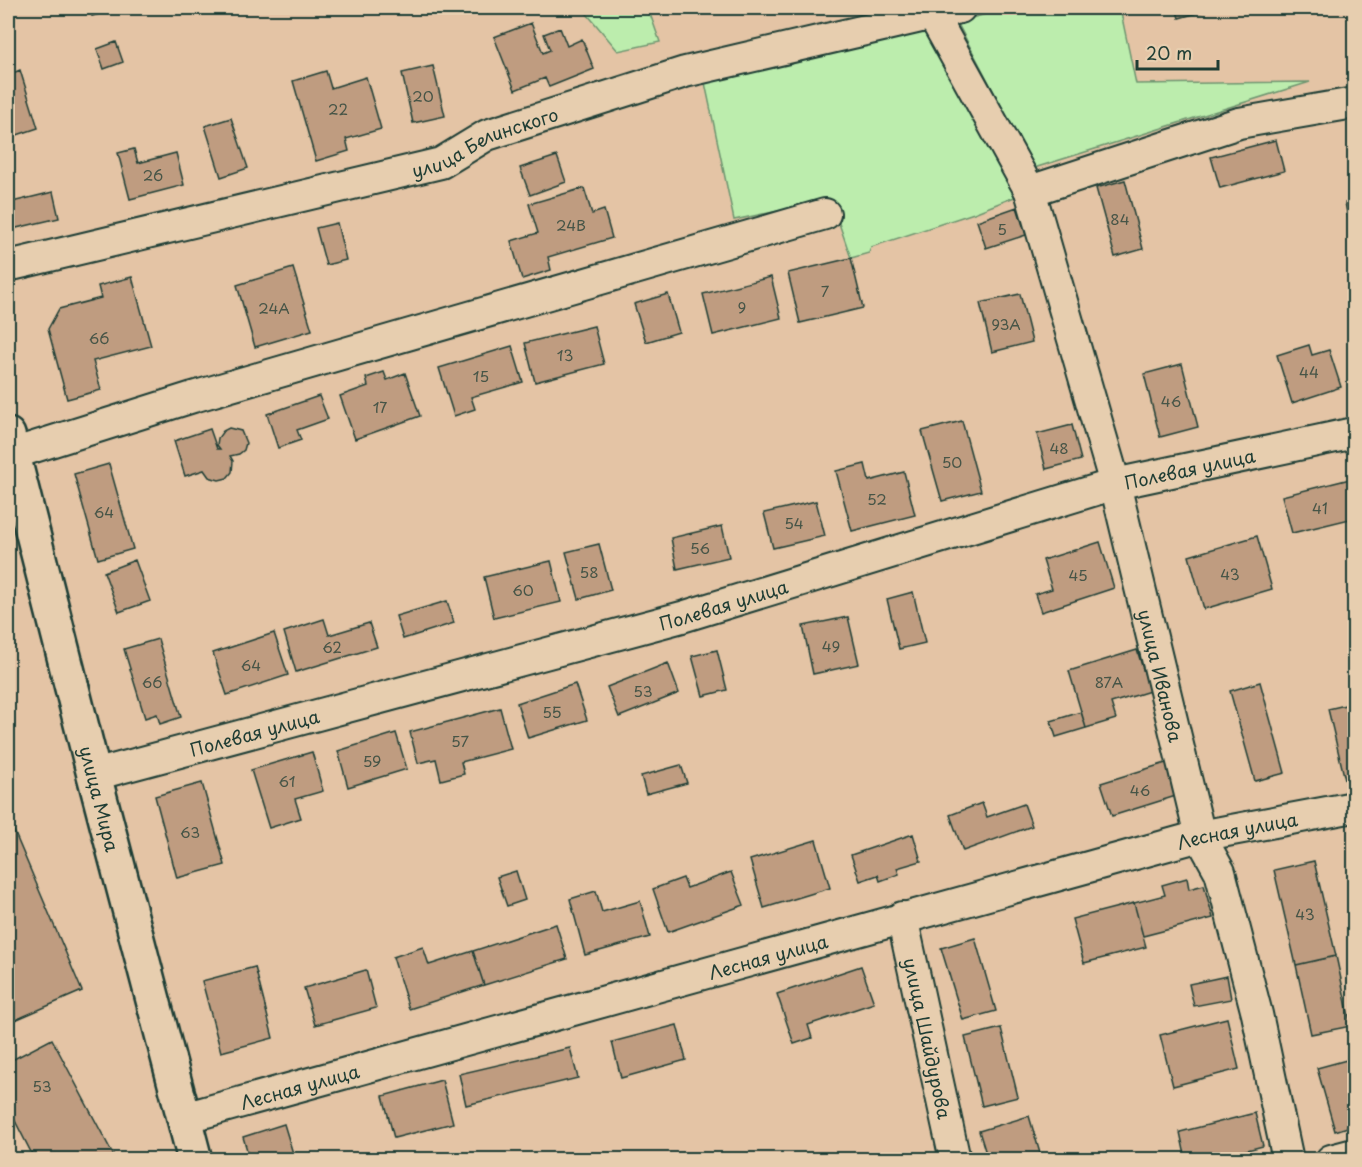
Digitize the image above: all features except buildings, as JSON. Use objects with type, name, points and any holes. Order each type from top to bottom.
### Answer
[{"type":"street","name":"улица Иванова","points":[[941,10],[1030,190],[1115,484],[1200,836],[1220,872],[1257,1014],[1288,1160]]},
{"type":"street","name":"улица Белинского","points":[[8,266],[441,163],[487,135],[685,72],[941,10]]},
{"type":"street","points":[[1030,190],[1239,123],[1354,103]]},
{"type":"street","points":[[10,445],[204,393],[825,214]]},
{"type":"street","name":"Полевая улица","points":[[94,775],[682,617],[1115,484],[1354,433]]},
{"type":"street","name":"улица Мира","points":[[10,445],[195,1160]]},
{"type":"street","name":"Лесная улица","points":[[184,1118],[1200,836],[1354,807]]},
{"type":"street","name":"улица Шайдурова","points":[[902,917],[955,1160]]},
{"type":"street","points":[[1331,1160],[1354,1154]]},
{"type":"green space","points":[[582,8],[648,8],[660,42],[618,51]]},
{"type":"green space","points":[[1008,8],[1120,8],[1136,84],[1310,82],[1034,168],[957,22]]},
{"type":"green space","points":[[928,29],[1022,194],[974,213],[871,247],[869,253],[851,258],[831,200],[734,220],[704,78]]}]
